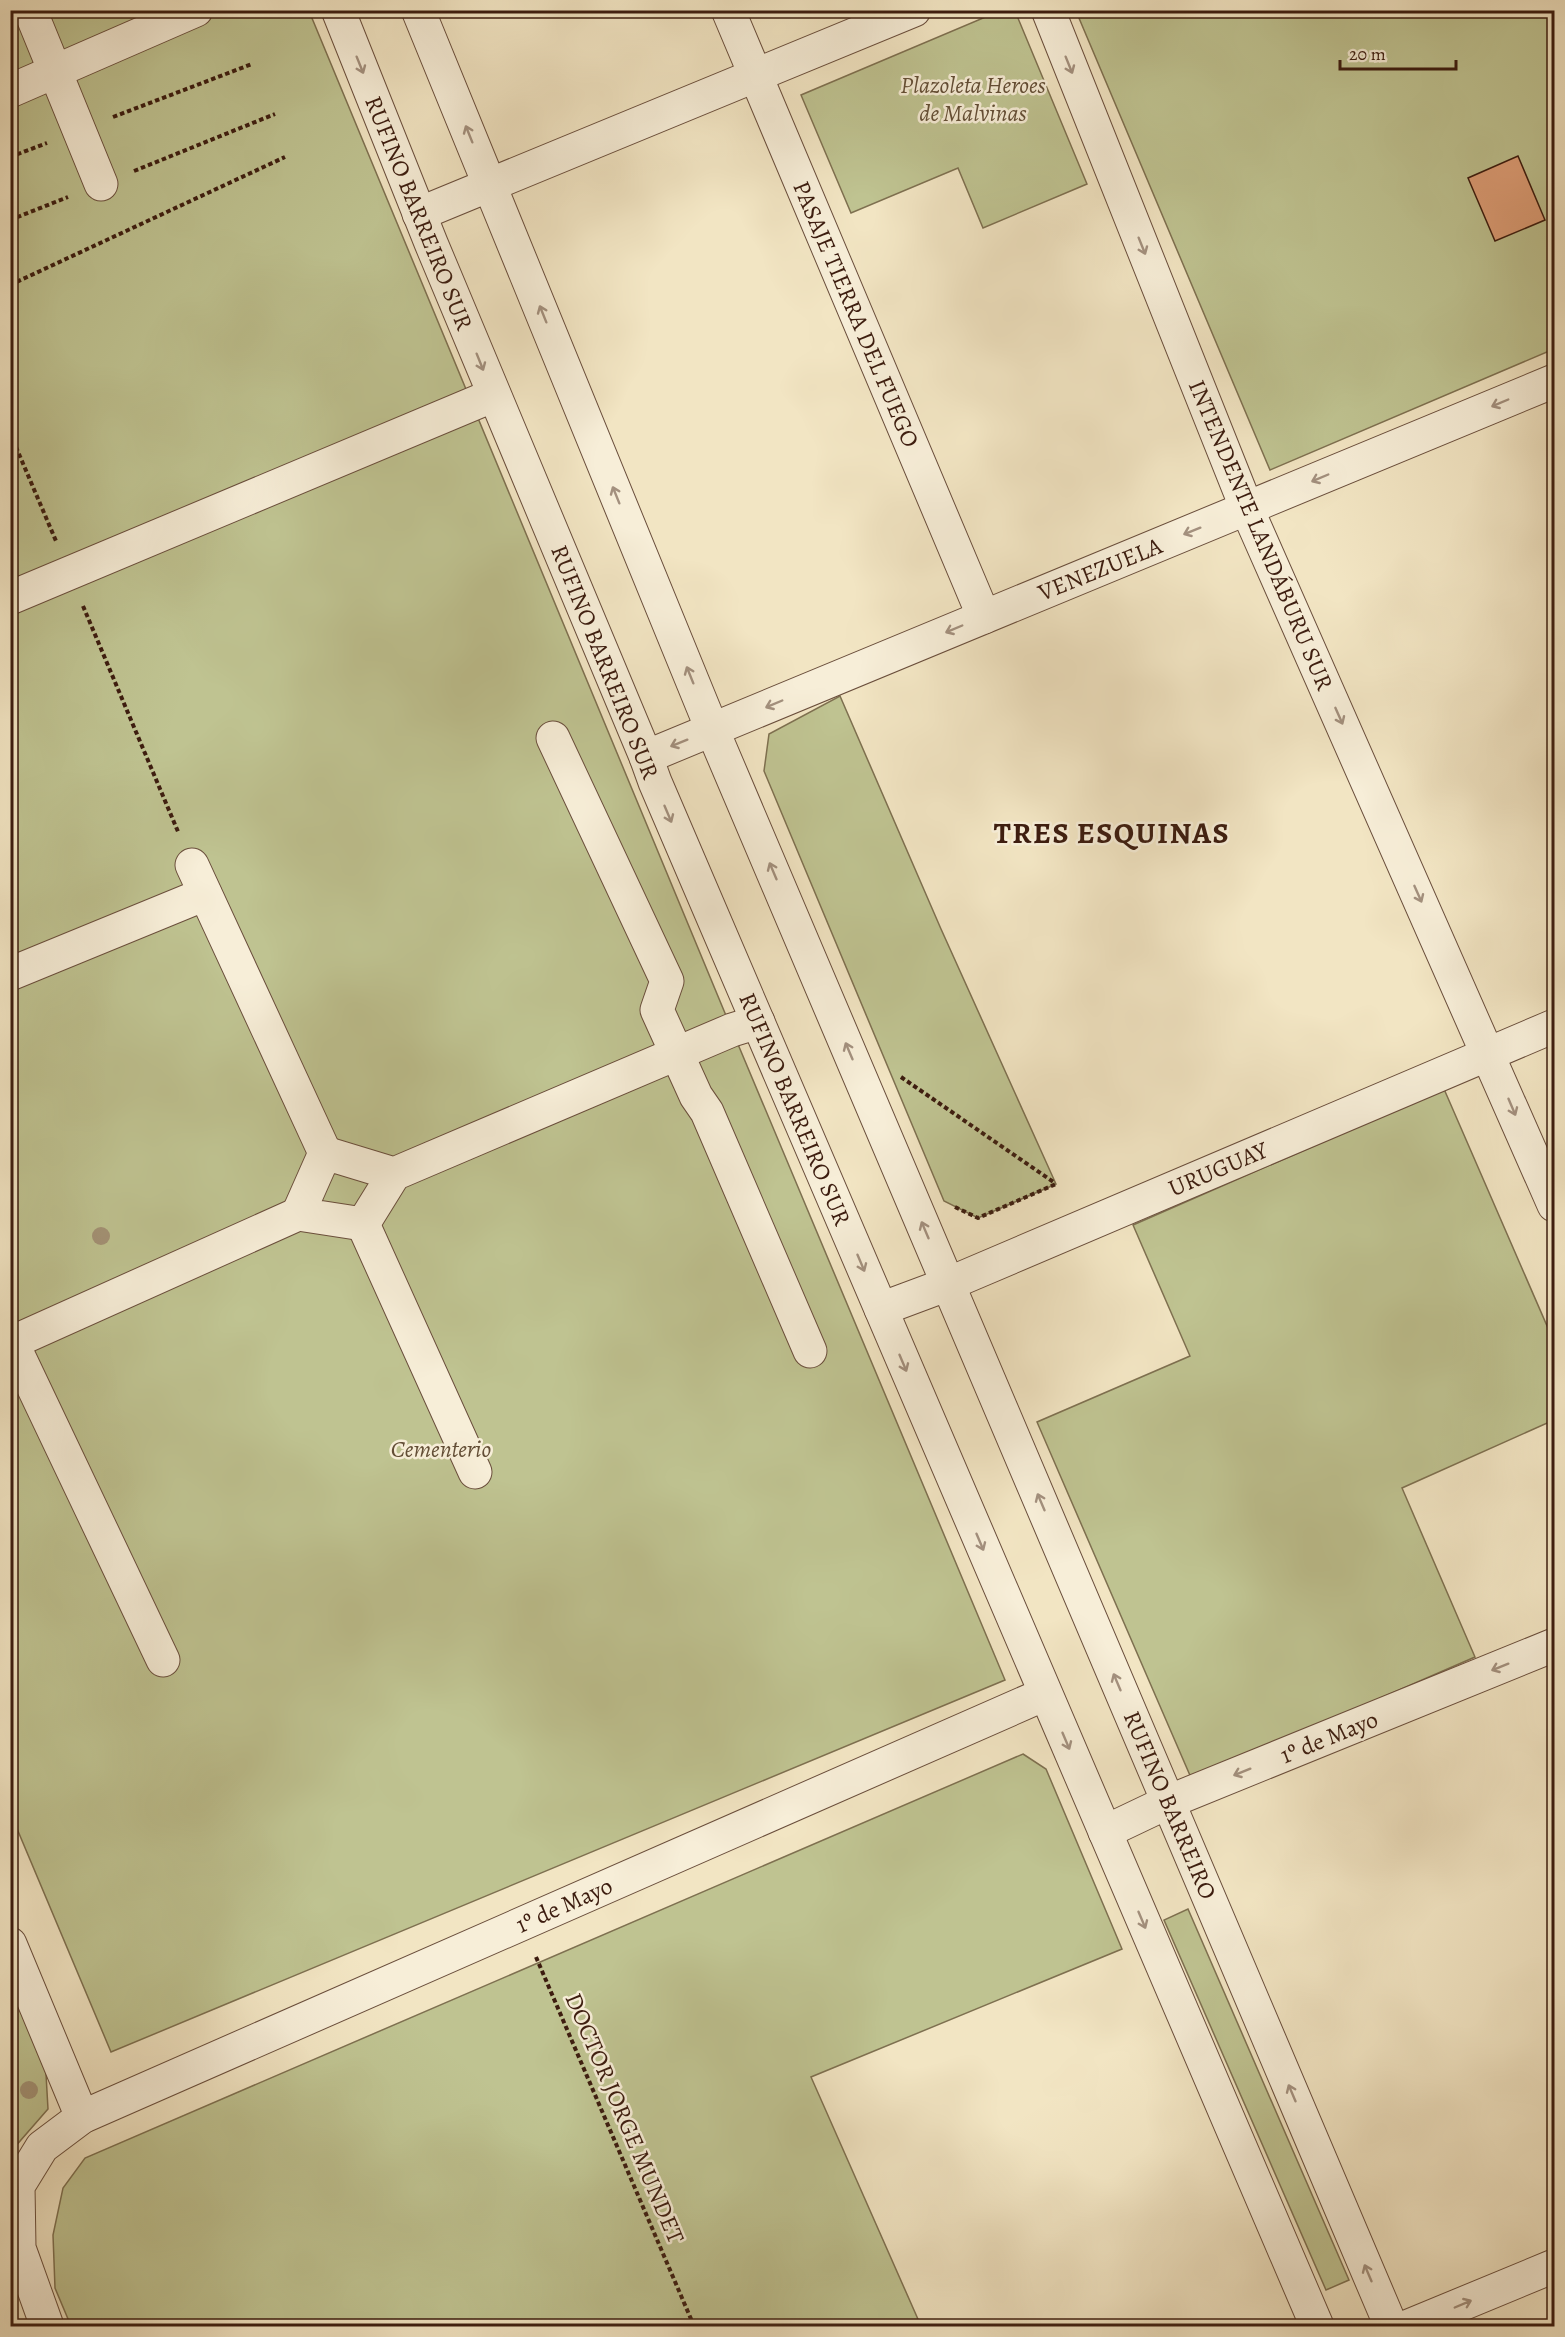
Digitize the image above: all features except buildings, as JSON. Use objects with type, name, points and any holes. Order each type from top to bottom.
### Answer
[{"type":"street","points":[[30,10],[101,184]]},
{"type":"street","points":[[10,91],[196,10]]},
{"type":"street","name":"RUFINO BARREIRO SUR","points":[[338,10],[419,214],[655,782],[881,1309]]},
{"type":"street","points":[[418,10],[712,729],[948,1284]]},
{"type":"street","name":"PASAJE TIERRA DEL FUEGO","points":[[728,10],[984,616]]},
{"type":"street","points":[[419,214],[914,10]]},
{"type":"street","name":"INTENDENTE LANDÁBURU SUR","points":[[1048,10],[1247,509],[1554,1205]]},
{"type":"street","name":"VENEZUELA","points":[[646,757],[1554,381]]},
{"type":"street","points":[[10,598],[494,396]]},
{"type":"street","points":[[553,738],[667,981],[657,1010],[696,1096],[706,1112],[810,1351]]},
{"type":"street","points":[[192,865],[326,1154],[394,1174]]},
{"type":"street","points":[[10,974],[205,894]]},
{"type":"street","points":[[363,1224],[394,1174],[732,1030],[758,1022]]},
{"type":"street","name":"URUGUAY","points":[[881,1309],[948,1284],[1554,1026]]},
{"type":"street","points":[[298,1214],[326,1154]]},
{"type":"street","points":[[163,1660],[12,1340],[298,1214],[363,1224]]},
{"type":"street","points":[[363,1224],[475,1472]]},
{"type":"street","name":"RUFINO BARREIRO","points":[[948,1284],[1391,2326]]},
{"type":"street","points":[[881,1309],[1317,2326]]},
{"type":"street","name":"1º de Mayo","points":[[1105,1832],[1168,1802],[1554,1645]]},
{"type":"street","name":"1º de Mayo","points":[[47,2326],[20,2248],[18,2186],[42,2147],[82,2117],[1045,1694]]},
{"type":"street","points":[[10,1944],[82,2117]]},
{"type":"street","points":[[1409,2326],[1554,2266]]},
{"type":"path","points":[[10,158],[252,64]]},
{"type":"path","points":[[10,220],[275,114]]},
{"type":"path","points":[[10,285],[285,156]]},
{"type":"path","points":[[10,433],[192,865]]},
{"type":"path","points":[[898,1075],[1056,1184],[978,1218],[952,1206]]},
{"type":"path","name":"DOCTOR JORGE MUNDET","points":[[522,1924],[694,2326]]},
{"type":"green space","name":"Plazoleta Heroes de Malvinas","points":[[1002,10],[1015,11],[1087,184],[983,228],[958,168],[851,213],[801,95]]},
{"type":"green space","name":"Cementerio","points":[[10,11],[309,11],[1005,1680],[111,2052],[10,1812]]},
{"type":"green space","points":[[1076,11],[1554,11],[1554,349],[1270,470]]},
{"type":"green space","points":[[840,696],[941,929],[1056,1184],[978,1218],[944,1201],[764,771],[769,734]]},
{"type":"green space","points":[[1444,1089],[1554,1342],[1554,1420],[1402,1488],[1475,1657],[1192,1780],[1037,1422],[1190,1356],[1133,1225]]},
{"type":"green space","points":[[1023,1754],[1046,1769],[1122,1949],[811,2077],[921,2326],[71,2326],[55,2288],[53,2235],[63,2188],[85,2158]]},
{"type":"green space","points":[[1188,1909],[1349,2280],[1326,2290],[1164,1920]]},
{"type":"green space","points":[[10,1965],[44,2039],[48,2109],[14,2148],[11,2157]]},
{"type":"district","name":"TRES ESQUINAS","points":[[1112,833]]}]
